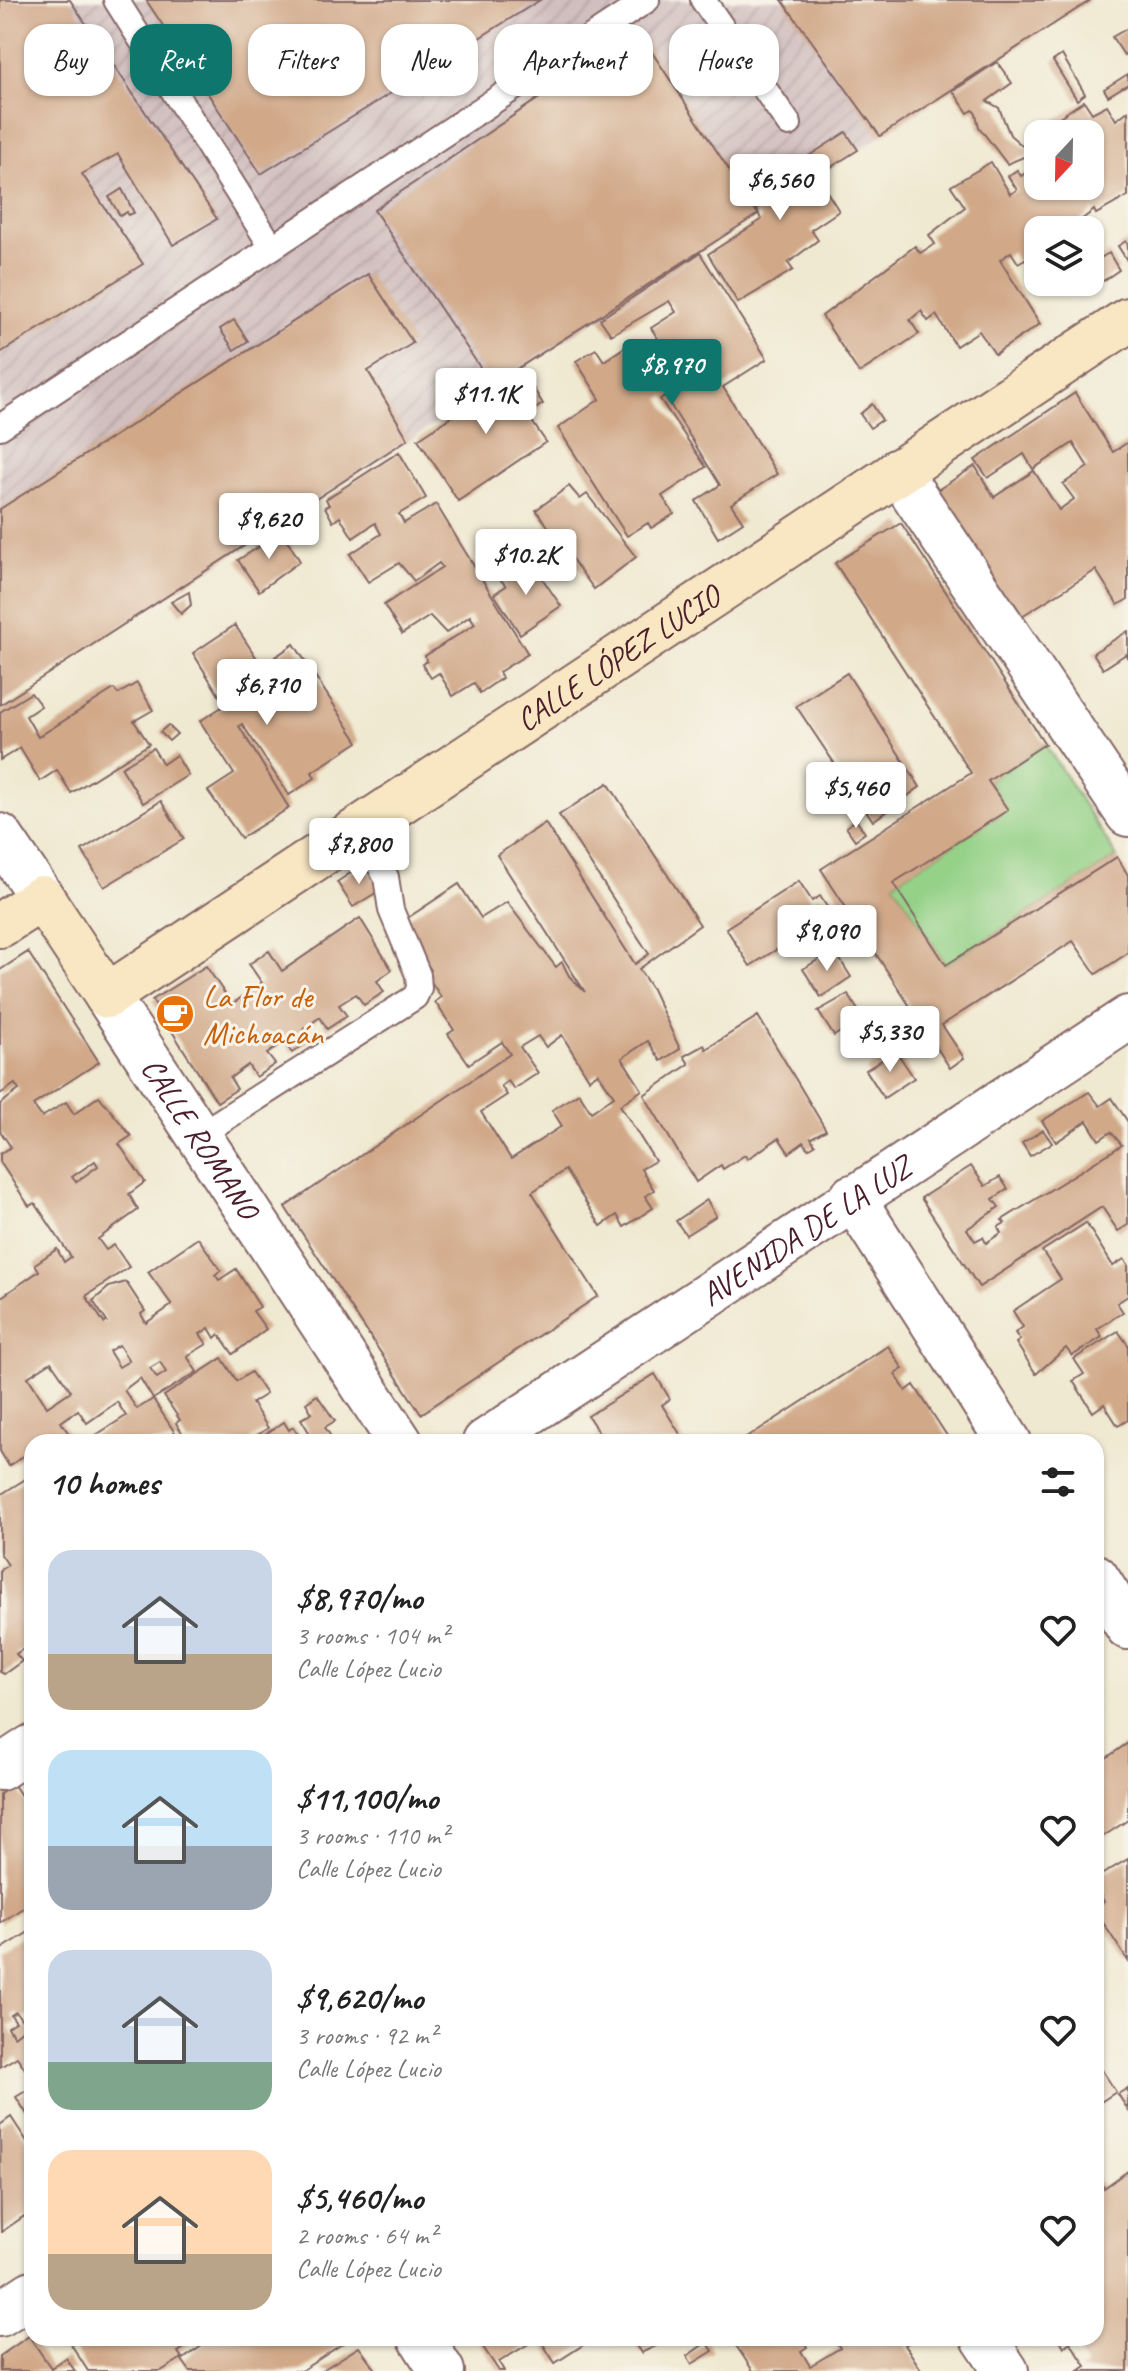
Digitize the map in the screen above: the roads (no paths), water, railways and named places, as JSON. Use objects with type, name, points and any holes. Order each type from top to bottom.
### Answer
[{"type":"main road","name":"CALLE LÓPEZ LUCIO","points":[[107,996],[1128,320]]},
{"type":"main road","name":"CALLE ROMANO","points":[[42,898],[107,996]]},
{"type":"main road","points":[[0,925],[42,898]]},
{"type":"street","points":[[898,471],[1128,814]]},
{"type":"street","name":"CALLE ROMANO","points":[[0,836],[42,898]]},
{"type":"street","name":"CALLE ROMANO","points":[[107,996],[395,1434]]},
{"type":"street","name":"AVENIDA DE LA LUZ","points":[[497,1434],[852,1197],[1128,1018]]},
{"type":"street","points":[[852,1197],[1004,1434]]},
{"type":"street","points":[[1104,1590],[1128,1627]]},
{"type":"street","points":[[0,1768],[24,1752]]},
{"type":"street","points":[[0,2314],[24,2298]]},
{"type":"street","points":[[426,2346],[442,2371]]},
{"type":"street","points":[[989,2346],[1006,2371]]},
{"type":"lane","points":[[116,0],[272,247]]},
{"type":"lane","points":[[0,427],[647,0]]},
{"type":"lane","points":[[703,0],[789,124]]},
{"type":"lane","points":[[199,1135],[415,997],[419,988],[418,975],[391,910],[386,877],[360,830]]},
{"type":"place","name":"La Flor de Michoacán","points":[[175,1014]]}]
